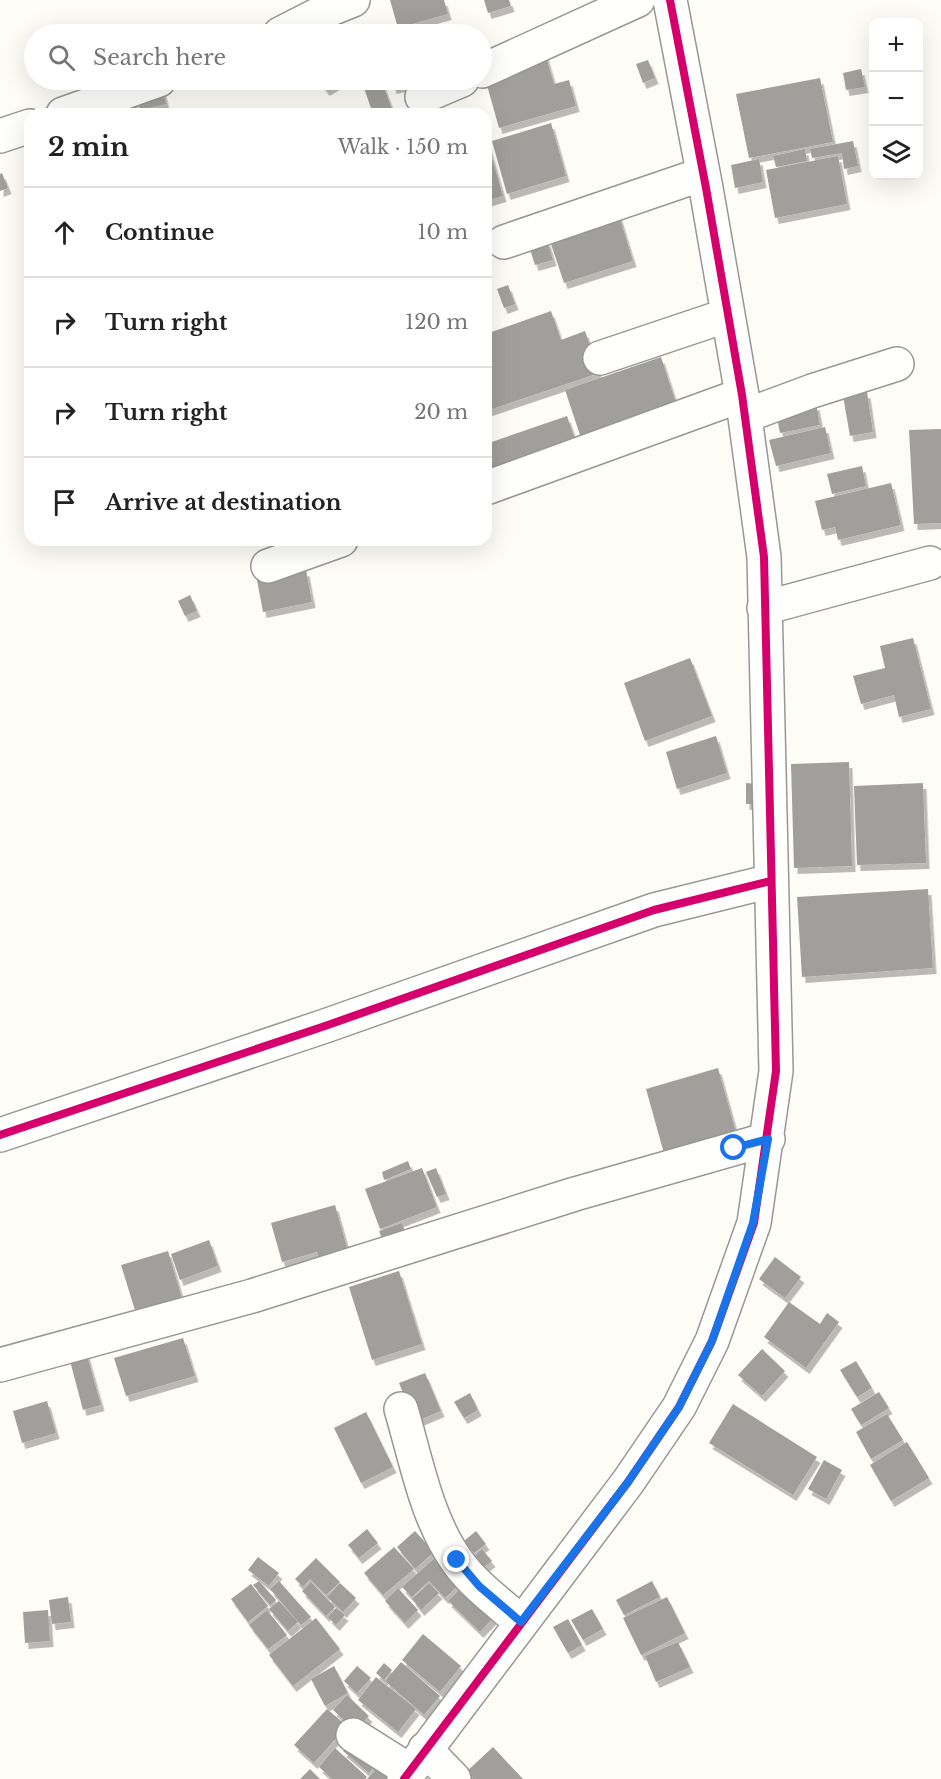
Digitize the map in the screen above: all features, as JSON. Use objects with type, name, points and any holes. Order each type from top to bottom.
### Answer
[{"type":"street","points":[[300,24],[353,0]]},
{"type":"street","points":[[492,66],[638,0]]},
{"type":"street","points":[[413,1766],[628,1482],[683,1397],[712,1341],[753,1223],[768,1139],[776,1071],[764,557],[744,405],[670,0]]},
{"type":"street","points":[[80,108],[131,90]]},
{"type":"street","points":[[422,97],[438,90]]},
{"type":"street","points":[[0,136],[24,128]]},
{"type":"street","points":[[504,242],[703,174]]},
{"type":"street","points":[[600,358],[728,315]]},
{"type":"street","points":[[492,486],[744,405],[812,391],[897,364]]},
{"type":"street","points":[[268,566],[324,546]]},
{"type":"street","points":[[764,608],[930,563]]},
{"type":"street","points":[[0,1135],[325,1026],[654,910],[771,881]]},
{"type":"street","points":[[0,1365],[252,1296],[575,1194],[768,1139]]},
{"type":"street","points":[[401,1409],[438,1527],[457,1560],[479,1586],[521,1622]]},
{"type":"street","points":[[353,1735],[413,1766],[454,1779]]},
{"type":"building","points":[[390,0],[444,0],[448,14],[412,24],[397,24]]},
{"type":"building","points":[[484,0],[509,0],[511,6],[488,13]]},
{"type":"building","points":[[332,14],[338,24],[316,24]]},
{"type":"building","points":[[545,53],[554,84],[569,80],[576,106],[499,128],[488,90],[492,90],[492,68]]},
{"type":"building","points":[[648,60],[655,78],[643,83],[636,64]]},
{"type":"building","points":[[861,69],[865,87],[846,90],[843,73]]},
{"type":"building","points":[[820,78],[833,142],[749,158],[736,94]]},
{"type":"building","points":[[163,90],[166,104],[140,108],[136,93]]},
{"type":"building","points":[[365,90],[385,90],[392,108],[371,108]]},
{"type":"building","points":[[134,95],[137,108],[116,108],[114,100]]},
{"type":"building","points":[[551,123],[566,176],[507,194],[492,141]]},
{"type":"building","points":[[853,141],[858,166],[844,169],[842,153],[812,158],[810,149]]},
{"type":"building","points":[[805,149],[807,161],[776,167],[773,156]]},
{"type":"building","points":[[838,156],[847,204],[775,218],[766,170]]},
{"type":"building","points":[[492,158],[503,196],[492,199]]},
{"type":"building","points":[[759,159],[763,182],[735,188],[731,165]]},
{"type":"building","points":[[2,173],[8,188],[0,191],[0,174]]},
{"type":"building","points":[[618,212],[633,261],[564,283],[548,235]]},
{"type":"building","points":[[547,240],[553,260],[535,265],[529,246]]},
{"type":"building","points":[[508,285],[515,304],[504,308],[497,289]]},
{"type":"building","points":[[551,311],[561,340],[585,331],[599,373],[492,409],[492,332]]},
{"type":"building","points":[[661,357],[677,406],[581,438],[565,390]]},
{"type":"building","points":[[867,392],[873,432],[850,436],[843,396]]},
{"type":"building","points":[[816,404],[820,425],[780,433],[776,413]]},
{"type":"building","points":[[567,416],[576,442],[492,471],[492,442]]},
{"type":"building","points":[[825,427],[831,453],[776,466],[769,440]]},
{"type":"building","points":[[941,429],[941,523],[914,524],[909,430]]},
{"type":"building","points":[[862,466],[866,486],[832,494],[827,474]]},
{"type":"building","points":[[891,483],[901,525],[838,540],[835,527],[822,530],[815,501]]},
{"type":"building","points":[[306,570],[312,602],[263,612],[257,580]]},
{"type":"building","points":[[190,595],[197,611],[185,616],[178,601]]},
{"type":"building","points":[[913,638],[931,709],[899,717],[894,695],[861,704],[853,676],[885,668],[880,646]]},
{"type":"building","points":[[690,658],[712,716],[645,741],[624,683]]},
{"type":"building","points":[[716,736],[727,773],[677,789],[666,752]]},
{"type":"building","points":[[849,762],[852,866],[794,868],[791,764]]},
{"type":"building","points":[[746,783],[757,784],[757,804],[746,804]]},
{"type":"building","points":[[923,783],[926,863],[857,865],[854,786]]},
{"type":"building","points":[[928,889],[933,968],[802,977],[797,897]]},
{"type":"building","points":[[718,1068],[737,1136],[665,1157],[646,1089]]},
{"type":"building","points":[[408,1161],[411,1169],[384,1180],[382,1172]]},
{"type":"building","points":[[422,1168],[437,1207],[380,1229],[365,1189]]},
{"type":"building","points":[[436,1168],[446,1194],[437,1197],[426,1172]]},
{"type":"building","points":[[335,1205],[350,1258],[321,1266],[317,1252],[282,1262],[271,1223]]},
{"type":"building","points":[[402,1223],[407,1238],[385,1246],[379,1231]]},
{"type":"building","points":[[209,1240],[218,1266],[180,1280],[171,1254]]},
{"type":"building","points":[[168,1251],[184,1305],[138,1320],[121,1265]]},
{"type":"building","points":[[775,1257],[801,1277],[785,1298],[759,1279]]},
{"type":"building","points":[[399,1271],[422,1344],[372,1360],[349,1287]]},
{"type":"building","points":[[789,1302],[820,1324],[827,1313],[839,1322],[806,1368],[764,1337]]},
{"type":"building","points":[[183,1338],[195,1376],[126,1396],[114,1358]]},
{"type":"building","points":[[762,1349],[785,1371],[762,1396],[738,1375]]},
{"type":"building","points":[[86,1352],[101,1405],[83,1410],[69,1357]]},
{"type":"building","points":[[856,1361],[872,1388],[857,1397],[840,1370]]},
{"type":"building","points":[[425,1373],[441,1411],[415,1422],[399,1383]]},
{"type":"building","points":[[879,1392],[889,1408],[861,1425],[851,1409]]},
{"type":"building","points":[[470,1393],[478,1410],[464,1418],[454,1402]]},
{"type":"building","points":[[47,1401],[56,1433],[22,1443],[13,1411]]},
{"type":"building","points":[[733,1404],[817,1457],[793,1495],[709,1443]]},
{"type":"building","points":[[366,1412],[393,1467],[361,1483],[334,1428]]},
{"type":"building","points":[[887,1414],[903,1440],[871,1459],[856,1432]]},
{"type":"building","points":[[907,1442],[929,1478],[891,1501],[870,1465]]},
{"type":"building","points":[[824,1460],[842,1470],[826,1499],[808,1489]]},
{"type":"building","points":[[367,1529],[378,1543],[359,1558],[348,1545]]},
{"type":"building","points":[[415,1531],[434,1552],[415,1569],[397,1547]]},
{"type":"building","points":[[476,1531],[486,1544],[474,1553],[464,1541]]},
{"type":"building","points":[[394,1547],[414,1569],[383,1595],[364,1573]]},
{"type":"building","points":[[482,1549],[492,1561],[475,1574],[466,1563]]},
{"type":"building","points":[[437,1556],[461,1583],[445,1598],[429,1581],[412,1597],[402,1587]]},
{"type":"building","points":[[258,1557],[279,1573],[269,1586],[248,1570]]},
{"type":"building","points":[[316,1558],[340,1582],[326,1595],[310,1579],[303,1587],[295,1579]]},
{"type":"building","points":[[259,1581],[276,1600],[270,1605],[253,1585]]},
{"type":"building","points":[[279,1581],[311,1617],[301,1625],[270,1589]]},
{"type":"building","points":[[652,1581],[660,1597],[624,1615],[616,1600]]},
{"type":"building","points":[[311,1582],[335,1607],[326,1616],[302,1591]]},
{"type":"building","points":[[340,1583],[356,1598],[343,1612],[327,1597]]},
{"type":"building","points":[[429,1583],[439,1593],[421,1610],[412,1599]]},
{"type":"building","points":[[466,1583],[497,1614],[480,1632],[448,1601]]},
{"type":"building","points":[[251,1584],[268,1606],[248,1622],[231,1599]]},
{"type":"building","points":[[398,1588],[418,1610],[405,1623],[385,1601]]},
{"type":"building","points":[[68,1597],[71,1622],[52,1624],[49,1600]]},
{"type":"building","points":[[667,1597],[685,1633],[641,1655],[623,1618]]},
{"type":"building","points":[[279,1601],[298,1622],[288,1631],[269,1609]]},
{"type":"building","points":[[336,1608],[345,1615],[336,1625],[328,1617]]},
{"type":"building","points":[[592,1609],[603,1629],[583,1640],[571,1620]]},
{"type":"building","points":[[48,1610],[50,1641],[25,1643],[23,1612]]},
{"type":"building","points":[[267,1610],[287,1635],[268,1649],[249,1625]]},
{"type":"building","points":[[316,1618],[340,1649],[293,1686],[269,1655]]},
{"type":"building","points":[[568,1619],[582,1645],[568,1653],[553,1627]]},
{"type":"building","points":[[423,1634],[461,1666],[440,1692],[402,1660]]},
{"type":"building","points":[[678,1642],[690,1667],[656,1682],[645,1656]]},
{"type":"building","points":[[401,1662],[440,1696],[424,1715],[385,1681]]},
{"type":"building","points":[[384,1663],[392,1670],[384,1680],[376,1673]]},
{"type":"building","points":[[334,1666],[348,1693],[325,1706],[311,1679]]},
{"type":"building","points":[[357,1666],[371,1678],[357,1693],[344,1681]]},
{"type":"building","points":[[376,1677],[416,1709],[398,1732],[358,1700]]},
{"type":"building","points":[[347,1695],[369,1716],[355,1730],[333,1710]]},
{"type":"building","points":[[327,1709],[347,1726],[314,1763],[294,1745]]},
{"type":"building","points":[[351,1742],[377,1763],[369,1773],[343,1751]]},
{"type":"building","points":[[493,1747],[523,1779],[473,1779],[466,1772]]},
{"type":"building","points":[[335,1748],[367,1777],[365,1779],[332,1779],[319,1767]]},
{"type":"building","points":[[378,1767],[390,1778],[367,1779]]},
{"type":"building","points":[[310,1769],[320,1779],[300,1779]]},
{"type":"cycle path","points":[[404,1779],[628,1482],[679,1407],[712,1341],[754,1223],[776,1071],[764,557],[742,395],[670,0]]},
{"type":"cycle path","points":[[0,1135],[325,1026],[654,910],[771,881]]},
{"type":"route","points":[[457,1560],[479,1586],[521,1622],[628,1482],[679,1407],[712,1341],[753,1223],[768,1139],[734,1148]]}]
